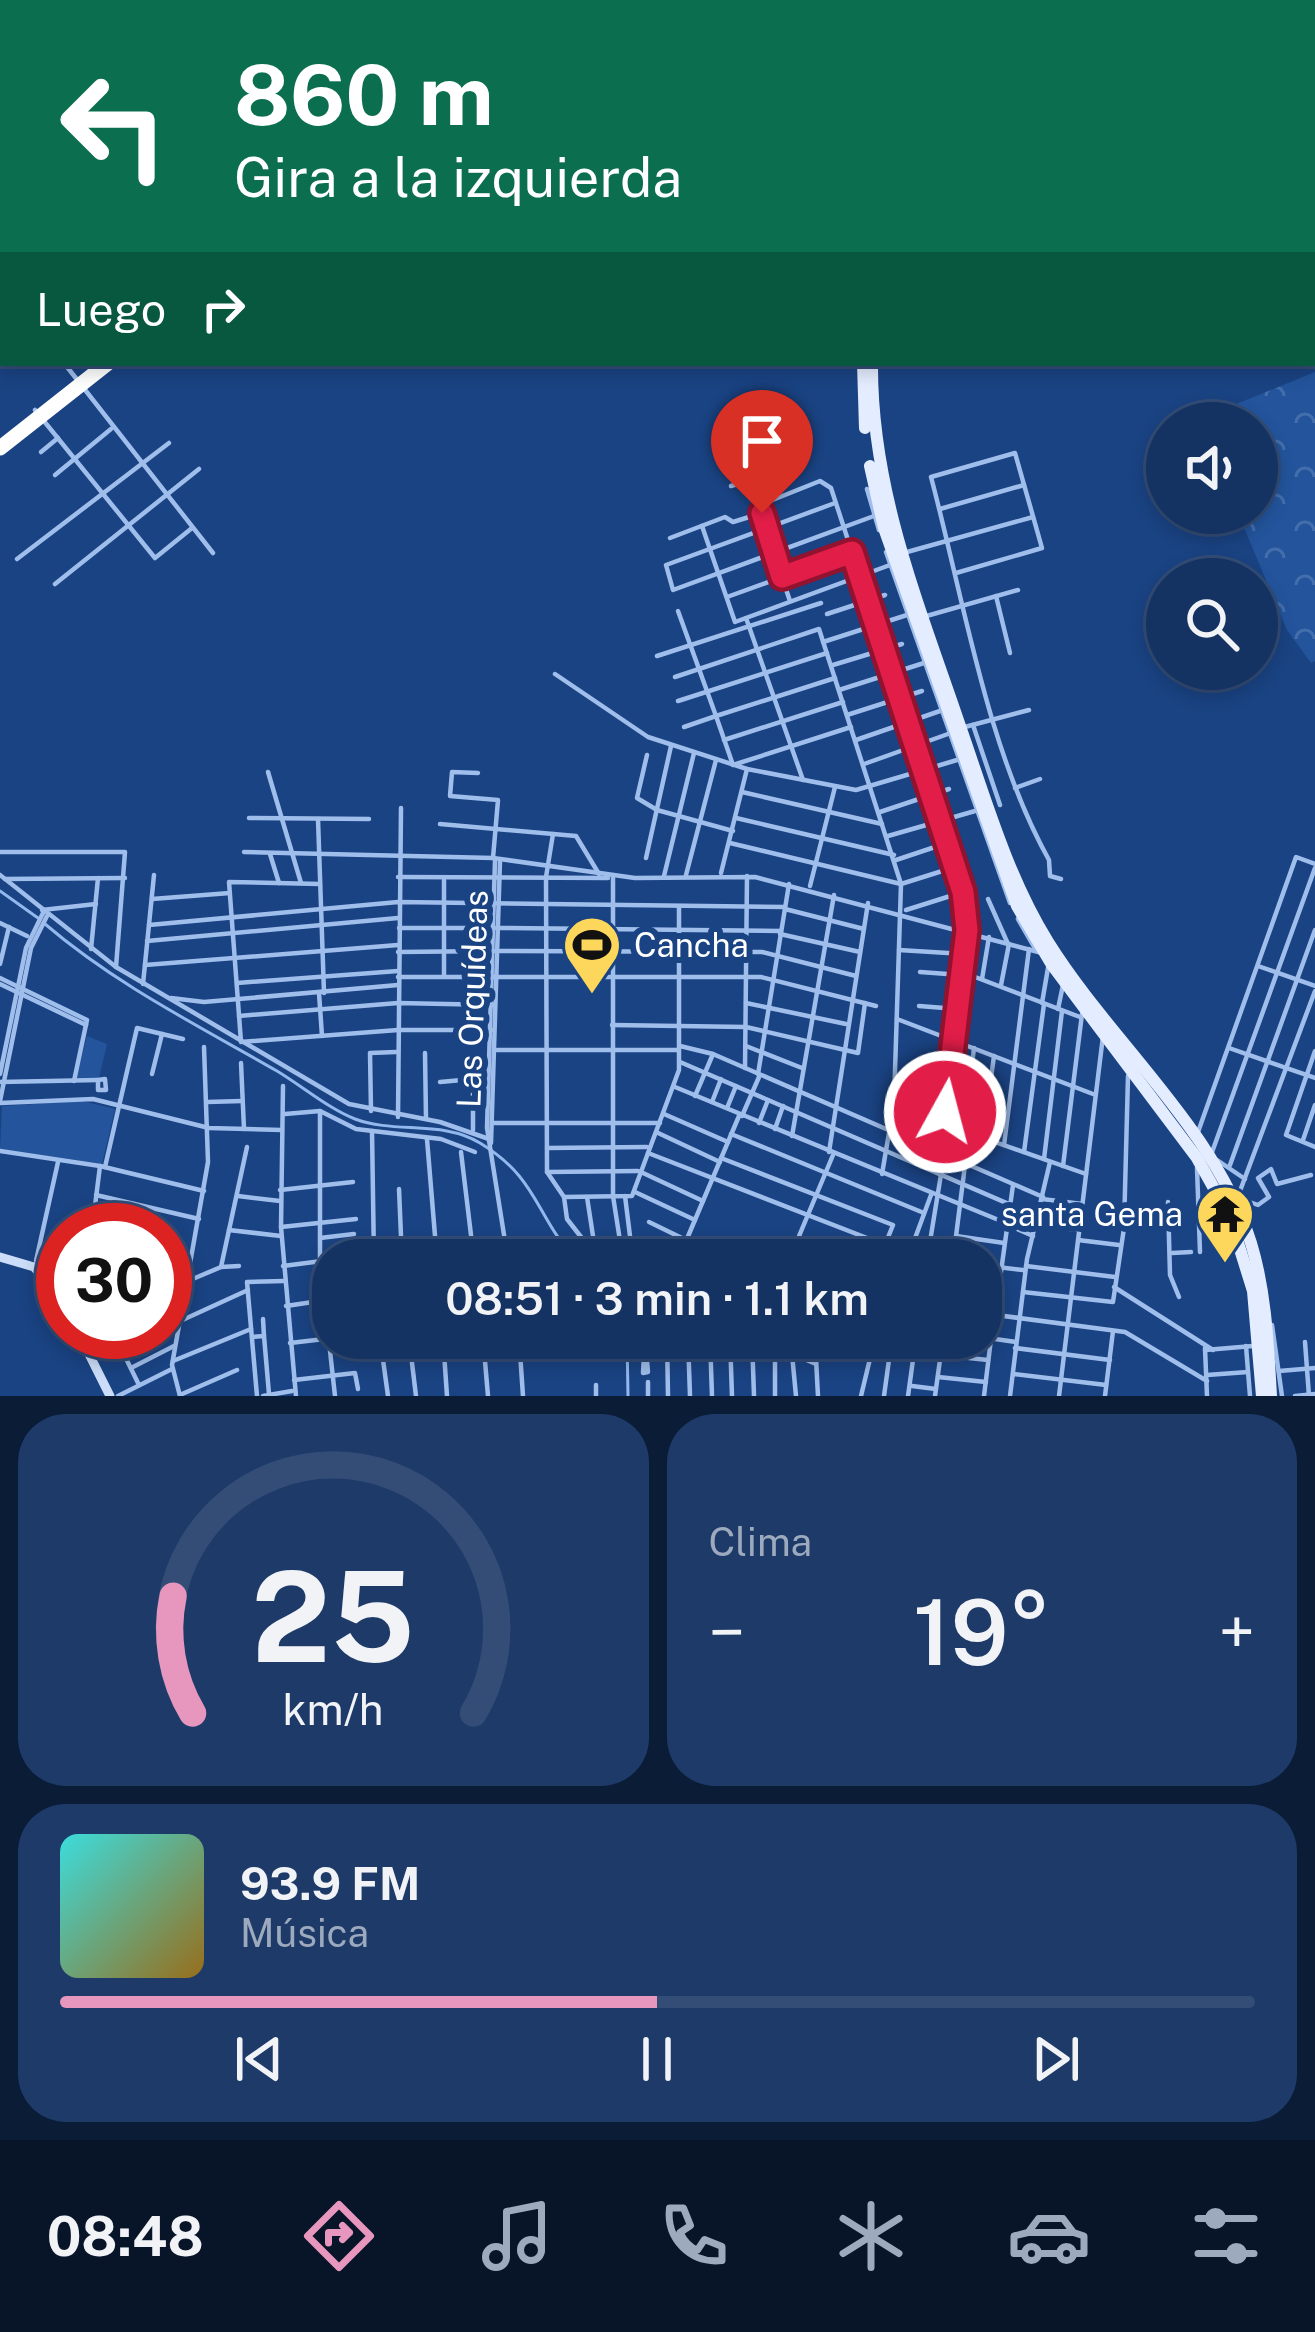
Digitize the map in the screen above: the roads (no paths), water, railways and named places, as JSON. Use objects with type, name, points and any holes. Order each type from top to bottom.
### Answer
[{"type":"highway","points":[[77,382],[91,366]]},
{"type":"highway","points":[[0,448],[77,382],[103,366]]},
{"type":"highway","points":[[0,436],[38,414]]},
{"type":"main road","points":[[867,366],[866,433],[877,515],[959,730],[978,810],[1039,956],[1196,1135],[1241,1245],[1253,1346],[1267,1396]]},
{"type":"main road","points":[[867,366],[879,471],[896,561]]},
{"type":"main road","points":[[914,615],[943,710],[959,730]]},
{"type":"main road","points":[[968,757],[987,785],[1029,908],[1129,1071],[1236,1201],[1261,1287],[1275,1371],[1267,1396]]},
{"type":"street","points":[[66,366],[213,553]]},
{"type":"street","points":[[38,414],[154,558],[192,528]]},
{"type":"street","points":[[56,475],[111,429]]},
{"type":"street","points":[[41,452],[58,438]]},
{"type":"street","points":[[17,559],[169,442]]},
{"type":"street","points":[[956,573],[1042,548],[1015,453],[931,477],[940,508],[956,573],[995,719],[1015,788],[1047,855],[1050,876],[1061,879]]},
{"type":"street","points":[[742,461],[790,601]]},
{"type":"street","points":[[55,584],[199,469]]},
{"type":"street","points":[[731,486],[751,480]]},
{"type":"street","points":[[670,538],[761,509],[820,481],[829,485],[836,503],[963,892],[967,930],[944,1156],[930,1239]]},
{"type":"street","points":[[940,508],[1024,485]]},
{"type":"street","points":[[836,503],[666,565],[674,590],[877,515],[867,489]]},
{"type":"street","points":[[702,526],[736,622],[948,541],[1033,517]]},
{"type":"street","points":[[727,597],[852,552]]},
{"type":"street","points":[[824,642],[1018,590]]},
{"type":"street","points":[[827,614],[886,595]]},
{"type":"street","points":[[996,596],[1010,653]]},
{"type":"street","points":[[801,597],[805,608]]},
{"type":"street","points":[[657,656],[820,603]]},
{"type":"street","points":[[678,611],[733,765]]},
{"type":"street","points":[[746,618],[803,780]]},
{"type":"street","points":[[674,677],[819,629],[901,884],[891,1133],[882,1174]]},
{"type":"street","points":[[831,666],[902,644]]},
{"type":"street","points":[[678,701],[827,653]]},
{"type":"street","points":[[839,690],[927,663]]},
{"type":"street","points":[[555,674],[644,735],[671,746],[747,769],[835,787],[872,787],[968,757]]},
{"type":"street","points":[[684,727],[835,678]]},
{"type":"street","points":[[847,715],[922,691]]},
{"type":"street","points":[[724,740],[843,702]]},
{"type":"street","points":[[856,740],[943,710]]},
{"type":"street","points":[[864,764],[1029,710]]},
{"type":"street","points":[[733,765],[851,727]]},
{"type":"street","points":[[646,858],[671,746]]},
{"type":"street","points":[[664,877],[694,753]]},
{"type":"street","points":[[647,755],[637,798],[657,811],[733,831]]},
{"type":"street","points":[[686,875],[716,760]]},
{"type":"street","points":[[718,874],[724,868],[747,769]]},
{"type":"street","points":[[268,772],[301,883]]},
{"type":"street","points":[[478,773],[452,772],[450,796],[498,800],[494,829]]},
{"type":"street","points":[[1015,788],[1040,779]]},
{"type":"street","points":[[987,785],[1000,805]]},
{"type":"street","points":[[810,888],[835,787]]},
{"type":"street","points":[[880,812],[949,789]]},
{"type":"street","points":[[742,792],[884,824]]},
{"type":"street","points":[[398,1117],[401,808]]},
{"type":"street","points":[[888,836],[978,810]]},
{"type":"street","points":[[250,818],[370,819]]},
{"type":"street","points":[[736,818],[895,857],[947,843]]},
{"type":"street","points":[[318,819],[322,1036]]},
{"type":"street","points":[[440,824],[576,836],[600,876]]},
{"type":"street","name":"Las Orquídeas","points":[[490,1141],[498,977],[494,829]]},
{"type":"street","points":[[553,834],[552,867],[546,878],[547,1172],[564,1197],[567,1220],[582,1239]]},
{"type":"street","points":[[730,843],[901,884],[955,867]]},
{"type":"street","points":[[0,852],[125,852],[116,967]]},
{"type":"street","points":[[244,852],[496,859],[613,877],[751,876]]},
{"type":"street","points":[[270,852],[279,883]]},
{"type":"street","points":[[1200,1252],[1206,1159],[1216,1144],[1315,866],[1296,857],[1196,1135],[1216,1144]]},
{"type":"street","points":[[724,868],[902,911],[1039,956]]},
{"type":"street","points":[[143,984],[154,874]]},
{"type":"street","points":[[398,877],[600,876]]},
{"type":"street","points":[[745,1068],[746,904],[751,876]]},
{"type":"street","points":[[613,877],[613,1196],[619,1239]]},
{"type":"street","points":[[3,878],[125,878]]},
{"type":"street","points":[[3,878],[116,967],[241,1042],[370,1111],[426,1119],[490,1141],[505,1239]]},
{"type":"street","points":[[91,949],[98,878]]},
{"type":"street","points":[[444,878],[444,976]]},
{"type":"street","points":[[241,1042],[229,882],[320,884]]},
{"type":"street","points":[[686,1239],[759,1074],[789,884]]},
{"type":"street","points":[[902,911],[963,892]]},
{"type":"street","points":[[152,898],[230,893]]},
{"type":"street","points":[[792,1136],[835,895]]},
{"type":"street","points":[[988,899],[1009,944],[1001,987]]},
{"type":"street","points":[[149,925],[398,903],[546,903],[746,904],[785,908],[864,928]]},
{"type":"street","points":[[804,1239],[799,1237],[831,1153],[868,903]]},
{"type":"street","points":[[45,912],[96,904]]},
{"type":"street","points":[[564,1197],[633,1192],[675,1087],[680,1062],[679,904]]},
{"type":"street","points":[[45,912],[33,933],[0,1102],[84,1099],[209,1127],[281,1130]]},
{"type":"street","points":[[147,941],[398,918]]},
{"type":"street","points":[[0,964],[3,926],[33,933]]},
{"type":"street","points":[[398,928],[746,928],[860,952]]},
{"type":"street","points":[[1245,1179],[1229,1173],[1230,1165],[1315,930]]},
{"type":"street","points":[[982,980],[989,938]]},
{"type":"street","points":[[145,965],[398,948],[746,952],[856,976]]},
{"type":"street","points":[[899,950],[964,954]]},
{"type":"street","points":[[1004,1145],[1022,995],[1039,956]]},
{"type":"street","points":[[1024,1152],[1043,1004],[1039,956]]},
{"type":"street","points":[[1257,965],[1315,988],[1236,1201],[1258,1205],[1269,1197],[1258,1178],[1271,1169],[1277,1184],[1311,1175]]},
{"type":"street","points":[[920,972],[982,980],[1084,1017],[1108,1034],[1095,1094],[1059,1396]]},
{"type":"street","points":[[237,982],[398,974],[746,977],[875,1006]]},
{"type":"street","name":"Las Orquídeas","points":[[490,1141],[498,977]]},
{"type":"street","points":[[0,981],[86,1023],[74,1081]]},
{"type":"street","points":[[165,998],[238,999],[398,985]]},
{"type":"street","points":[[1010,1396],[1026,1269],[1043,1198],[1064,985]]},
{"type":"street","points":[[1063,1166],[1084,1017],[1064,985]]},
{"type":"street","points":[[239,1016],[398,1003],[494,1005]]},
{"type":"street","points":[[746,1003],[848,1025]]},
{"type":"street","points":[[612,1025],[746,1027],[858,1053],[865,1003]]},
{"type":"street","points":[[919,1006],[957,1010]]},
{"type":"street","points":[[897,1019],[1095,1094]]},
{"type":"street","points":[[95,1203],[136,1028],[183,1040]]},
{"type":"street","points":[[241,1042],[398,1030],[493,1030]]},
{"type":"street","points":[[152,1074],[162,1034]]},
{"type":"street","points":[[746,1046],[802,1067]]},
{"type":"street","points":[[192,1254],[209,1127],[204,1048]]},
{"type":"street","points":[[494,1050],[680,1048],[713,1054],[1043,1198],[1082,1204]]},
{"type":"street","points":[[964,1130],[974,1048]]},
{"type":"street","points":[[1229,1048],[1315,1078]]},
{"type":"street","points":[[1315,1051],[1286,1136],[1315,1147]]},
{"type":"street","points":[[370,1111],[370,1053],[398,1052]]},
{"type":"street","points":[[425,1053],[426,1119]]},
{"type":"street","points":[[695,1096],[713,1054]]},
{"type":"street","points":[[983,1137],[994,1056]]},
{"type":"street","points":[[680,1062],[1038,1221],[1079,1231]]},
{"type":"street","points":[[241,1063],[244,1129]]},
{"type":"street","points":[[1129,1071],[1159,1114]]},
{"type":"street","points":[[1023,1292],[1113,1303],[1124,1228],[1129,1071]]},
{"type":"street","points":[[440,1082],[473,1079],[473,1132]]},
{"type":"street","points":[[711,1102],[721,1079]]},
{"type":"street","points":[[1,1080],[98,1080]]},
{"type":"street","points":[[263,1395],[295,1393],[281,1236],[283,1086]]},
{"type":"street","points":[[726,1109],[736,1086]]},
{"type":"street","points":[[675,1087],[1034,1236]]},
{"type":"street","points":[[759,1123],[769,1100]]},
{"type":"street","points":[[207,1102],[242,1101]]},
{"type":"street","points":[[775,1129],[783,1106]]},
{"type":"street","points":[[1302,1142],[1315,1106]]},
{"type":"street","points":[[282,1114],[320,1111],[348,1126],[427,1138],[475,1152]]},
{"type":"street","points":[[320,1111],[320,1238],[355,1234]]},
{"type":"street","points":[[664,1114],[924,1213]]},
{"type":"street","points":[[492,1124],[660,1123]]},
{"type":"street","points":[[1246,1123],[1287,1130]]},
{"type":"street","points":[[944,1124],[1086,1174]]},
{"type":"street","points":[[1166,1124],[1206,1159],[1230,1165]]},
{"type":"street","points":[[372,1130],[374,1239]]},
{"type":"street","points":[[656,1132],[893,1225],[888,1239]]},
{"type":"street","points":[[427,1138],[434,1239]]},
{"type":"street","points":[[221,1267],[247,1148]]},
{"type":"street","points":[[547,1148],[648,1150],[712,1181],[867,1239]]},
{"type":"street","points":[[0,1151],[102,1167],[203,1191]]},
{"type":"street","points":[[461,1152],[471,1239]]},
{"type":"street","points":[[49,1203],[58,1162]]},
{"type":"street","points":[[956,1239],[964,1165]]},
{"type":"street","points":[[547,1172],[639,1172],[703,1201]]},
{"type":"street","points":[[280,1190],[353,1182]]},
{"type":"street","points":[[1002,1256],[1013,1185]]},
{"type":"street","points":[[399,1189],[400,1239]]},
{"type":"street","points":[[633,1192],[695,1220]]},
{"type":"street","points":[[96,1195],[199,1219]]},
{"type":"street","points":[[236,1196],[280,1202]]},
{"type":"street","points":[[626,1196],[631,1239]]},
{"type":"street","points":[[587,1197],[594,1239]]},
{"type":"street","points":[[915,1239],[934,1197]]},
{"type":"street","points":[[1168,1202],[1170,1253],[1179,1297]]},
{"type":"street","points":[[281,1227],[356,1219]]},
{"type":"street","points":[[649,1222],[684,1239]]},
{"type":"street","points":[[1124,1228],[1169,1227]]},
{"type":"street","points":[[229,1230],[281,1236]]},
{"type":"street","points":[[956,1236],[1004,1243]]},
{"type":"street","points":[[1078,1240],[1119,1245]]},
{"type":"street","points":[[1170,1253],[1191,1252]]},
{"type":"street","points":[[0,1254],[36,1261]]},
{"type":"street","points":[[0,1254],[36,1269]]},
{"type":"street","points":[[283,1266],[312,1261]]},
{"type":"street","points":[[192,1277],[221,1267],[239,1267]]},
{"type":"street","points":[[1002,1268],[1115,1277]]},
{"type":"street","points":[[263,1395],[251,1333],[248,1282],[284,1281]]},
{"type":"street","points":[[1114,1287],[1208,1348],[1253,1346],[1250,1396]]},
{"type":"street","points":[[192,1316],[248,1291]]},
{"type":"street","points":[[286,1306],[312,1302]]},
{"type":"street","points":[[1002,1316],[1125,1332],[1207,1378],[1248,1372]]},
{"type":"street","points":[[263,1319],[263,1395]]},
{"type":"street","points":[[1105,1396],[1113,1331]]},
{"type":"street","points":[[114,1396],[172,1365],[251,1333],[264,1336]]},
{"type":"street","points":[[290,1343],[312,1340]]},
{"type":"street","points":[[1002,1342],[1109,1360]]},
{"type":"street","points":[[1294,1396],[1311,1395],[1305,1342]]},
{"type":"street","points":[[1208,1348],[1208,1396]]},
{"type":"street","points":[[95,1359],[114,1396]]},
{"type":"street","points":[[97,1359],[114,1396]]},
{"type":"street","points":[[126,1359],[139,1385]]},
{"type":"street","points":[[131,1368],[149,1359]]},
{"type":"street","points":[[173,1359],[179,1395],[237,1370]]},
{"type":"street","points":[[330,1359],[335,1396]]},
{"type":"street","points":[[383,1359],[388,1396]]},
{"type":"street","points":[[411,1359],[416,1396]]},
{"type":"street","points":[[444,1359],[447,1396]]},
{"type":"street","points":[[485,1359],[488,1396]]},
{"type":"street","points":[[520,1359],[523,1396]]},
{"type":"street","points":[[667,1359],[668,1396]]},
{"type":"street","points":[[689,1359],[690,1396]]},
{"type":"street","points":[[711,1359],[712,1396]]},
{"type":"street","points":[[731,1359],[733,1396]]},
{"type":"street","points":[[753,1359],[754,1396]]},
{"type":"street","points":[[775,1359],[776,1396]]},
{"type":"street","points":[[793,1359],[796,1396]]},
{"type":"street","points":[[805,1359],[814,1363]]},
{"type":"street","points":[[815,1359],[818,1396]]},
{"type":"street","points":[[861,1396],[870,1359]]},
{"type":"street","points":[[884,1396],[889,1359]]},
{"type":"street","points":[[908,1396],[913,1359]]},
{"type":"street","points":[[910,1386],[936,1392],[940,1359]]},
{"type":"street","points":[[978,1359],[988,1360],[984,1396]]},
{"type":"street","points":[[1282,1396],[1275,1371],[1311,1368]]},
{"type":"street","points":[[294,1380],[367,1372]]},
{"type":"street","points":[[356,1373],[358,1389]]},
{"type":"street","points":[[1012,1373],[1106,1385]]},
{"type":"street","points":[[938,1377],[986,1382]]},
{"type":"street","points":[[647,1382],[648,1396]]},
{"type":"street","points":[[596,1385],[596,1396]]},
{"type":"waterway","points":[[0,891],[38,918]]},
{"type":"waterway","points":[[45,924],[128,985],[345,1115],[370,1123],[450,1132],[480,1143],[514,1170],[559,1239]]},
{"type":"waterway","points":[[627,1359],[628,1396]]},
{"type":"place","name":"Cancha","points":[[592,996]]},
{"type":"place","name":"santa Gema","points":[[1225,1265]]}]
